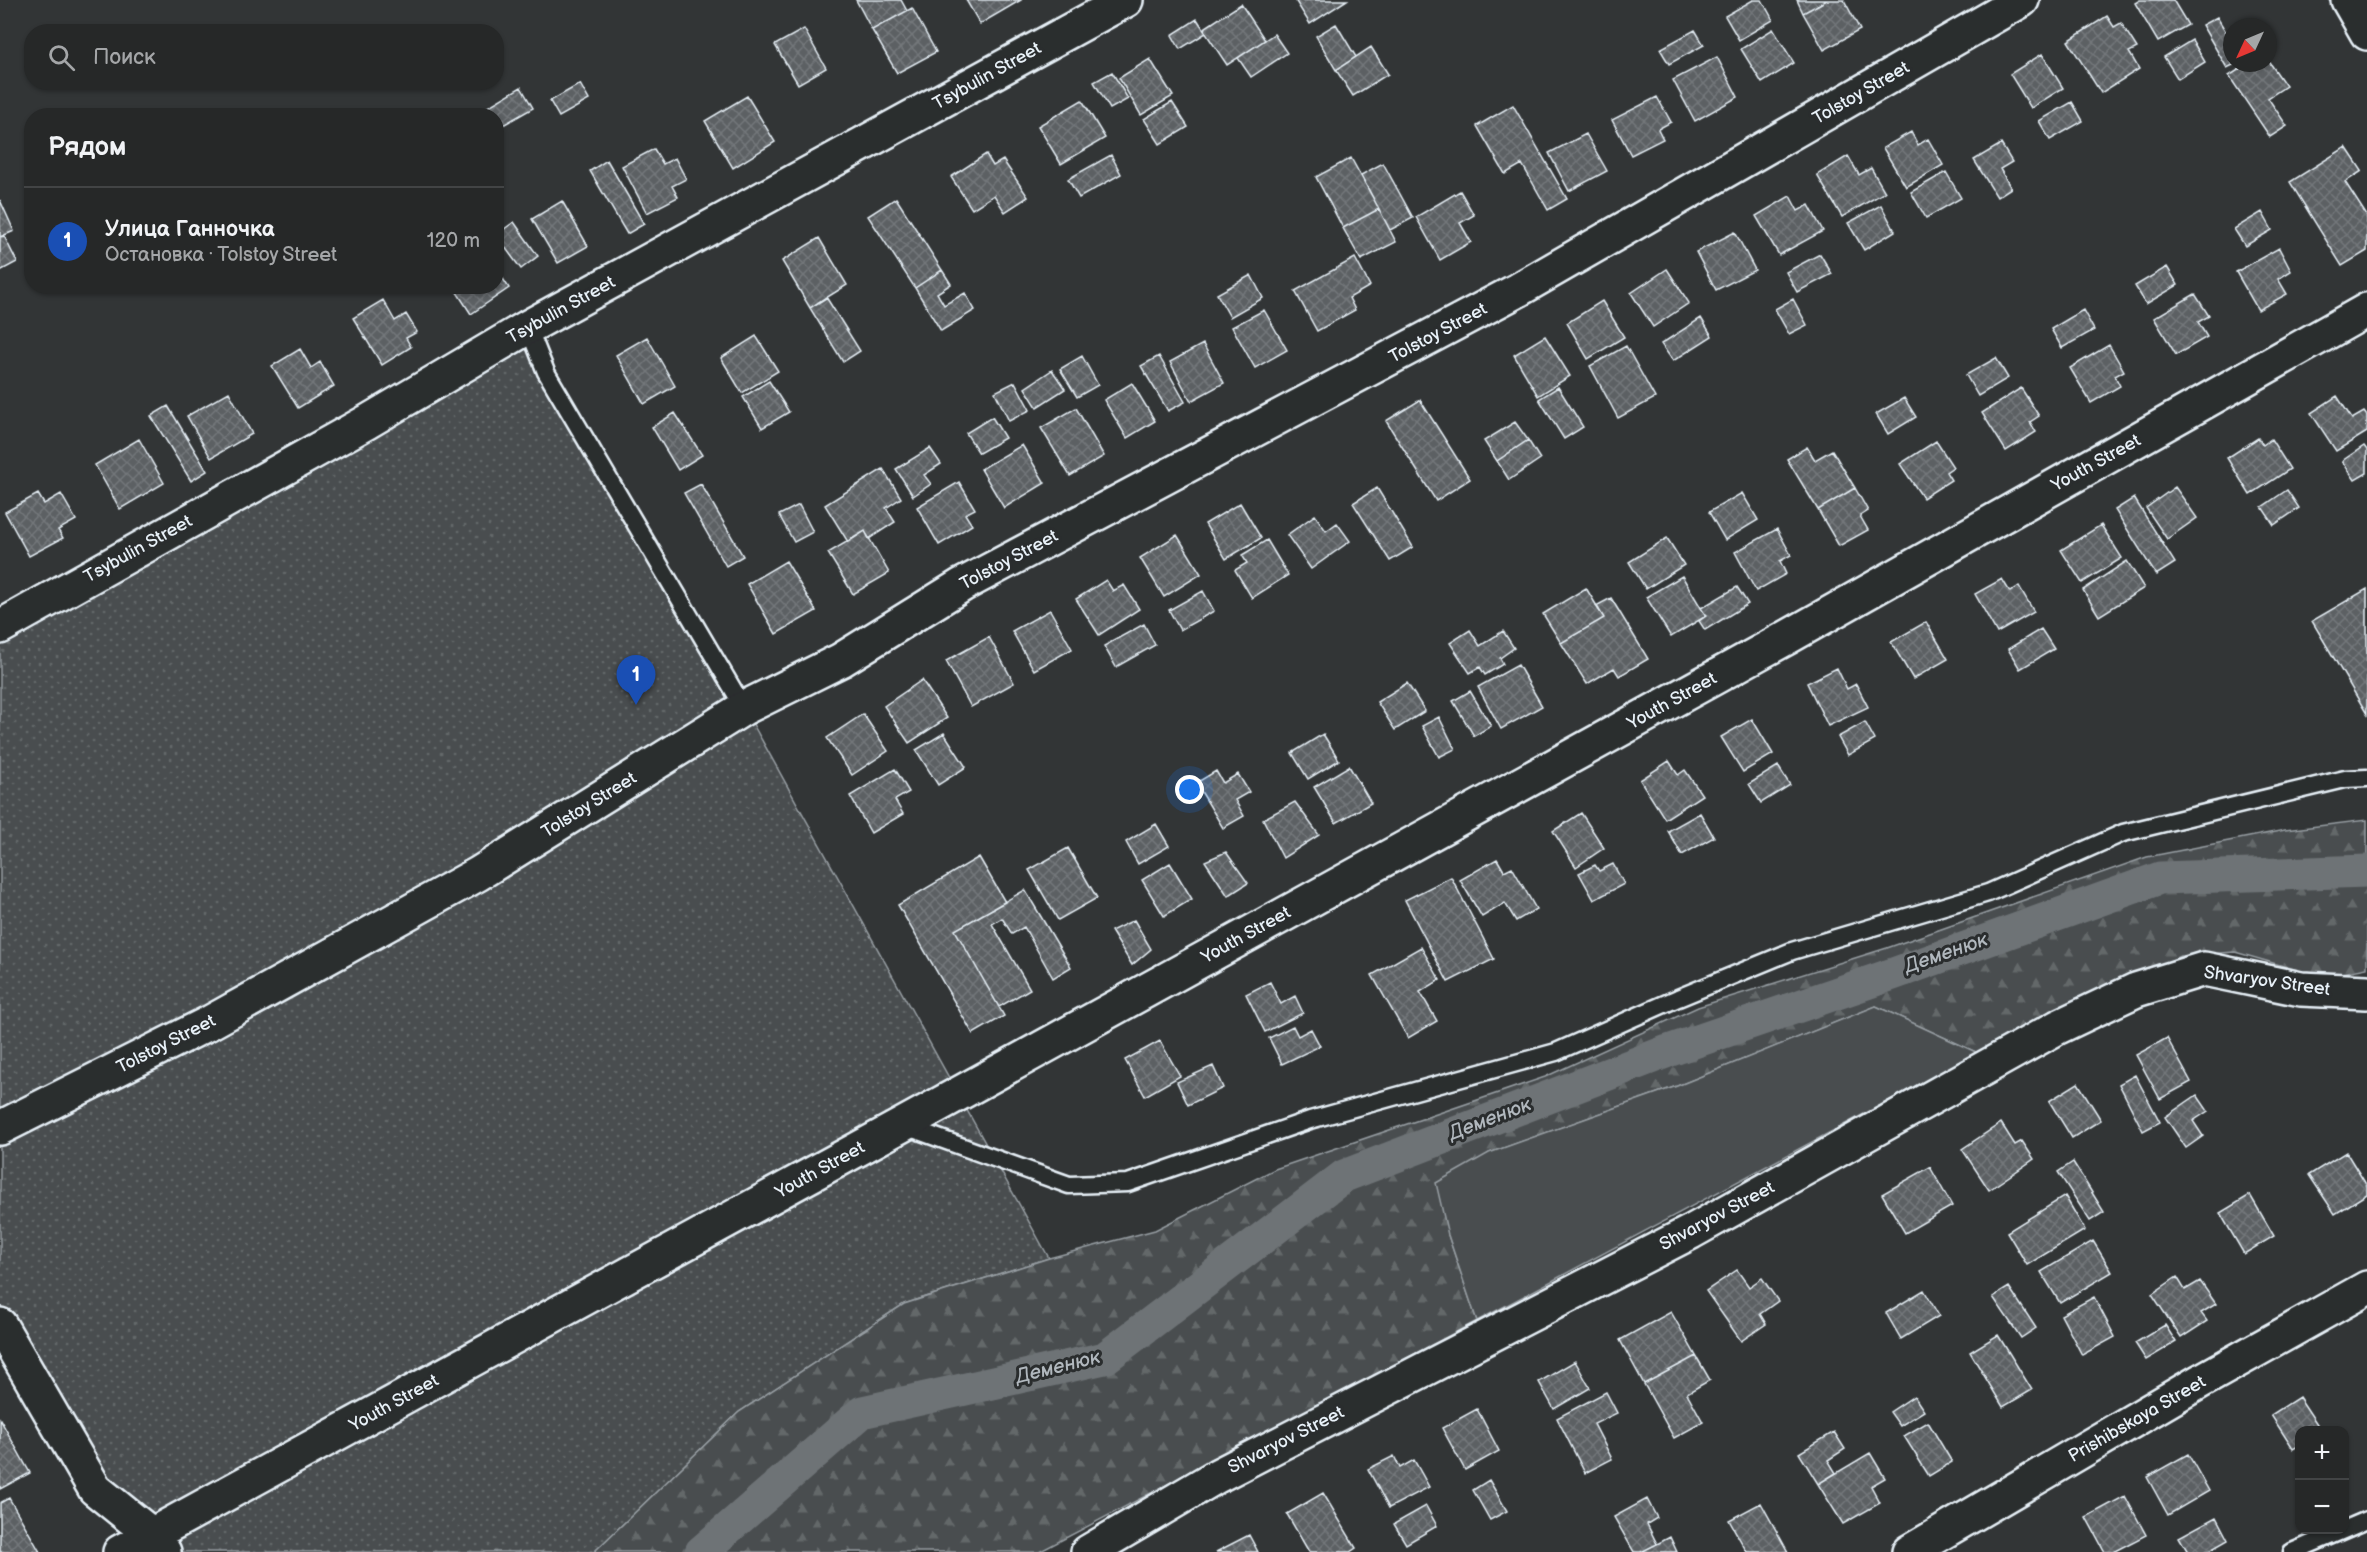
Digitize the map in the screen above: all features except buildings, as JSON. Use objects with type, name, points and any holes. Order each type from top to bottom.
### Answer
[{"type":"street","name":"Tsybulin Street","points":[[0,627],[367,422],[528,327],[1126,0]]},
{"type":"street","name":"Tolstoy Street","points":[[0,1128],[209,1023],[478,874],[744,708],[841,660],[962,585],[1518,290],[2022,0]]},
{"type":"street","points":[[2348,0],[2367,33]]},
{"type":"street","name":"Youth Street","points":[[120,1552],[158,1543],[902,1125],[1788,637],[2367,310]]},
{"type":"street","name":"Shvaryov Street","points":[[1088,1552],[1217,1476],[1691,1232],[2058,1027],[2136,990],[2204,969],[2301,989],[2367,992]]},
{"type":"street","name":"Prishibskaya Street","points":[[1909,1552],[2199,1382],[2367,1288]]},
{"type":"street","points":[[0,1325],[95,1489],[158,1543]]},
{"type":"lane","points":[[528,327],[546,372],[744,708]]},
{"type":"lane","points":[[902,1125],[1069,1185],[1128,1182],[1310,1119],[1556,1052],[1792,951],[1988,893],[2123,833],[2345,778],[2367,778]]},
{"type":"lane","points":[[2292,1552],[2367,1520]]},
{"type":"green space","points":[[528,327],[744,708],[1049,1258],[904,1304],[739,1412],[594,1552],[164,1552],[95,1489],[0,1325],[0,625]]},
{"type":"green space","points":[[2367,820],[2367,968],[2322,977],[2235,952],[2180,956],[1978,1053],[1876,1006],[1677,1086],[1489,1153],[1448,1235],[1477,1321],[1039,1552],[594,1552],[739,1412],[904,1304],[1049,1258],[1155,1230],[1275,1169],[1545,1077],[1698,1007],[1887,948],[2147,857],[2285,830]]},
{"type":"green space","points":[[1876,1006],[1978,1053],[1477,1321],[1448,1235],[1436,1183],[1489,1153],[1677,1086]]},
{"type":"waterway","name":"Деменюк","points":[[701,1552],[862,1412],[1105,1358],[1344,1176],[1668,1051],[1893,974],[2160,878],[2367,871]]},
{"type":"place","name":"Улица Ганночка","points":[[636,705]]}]
